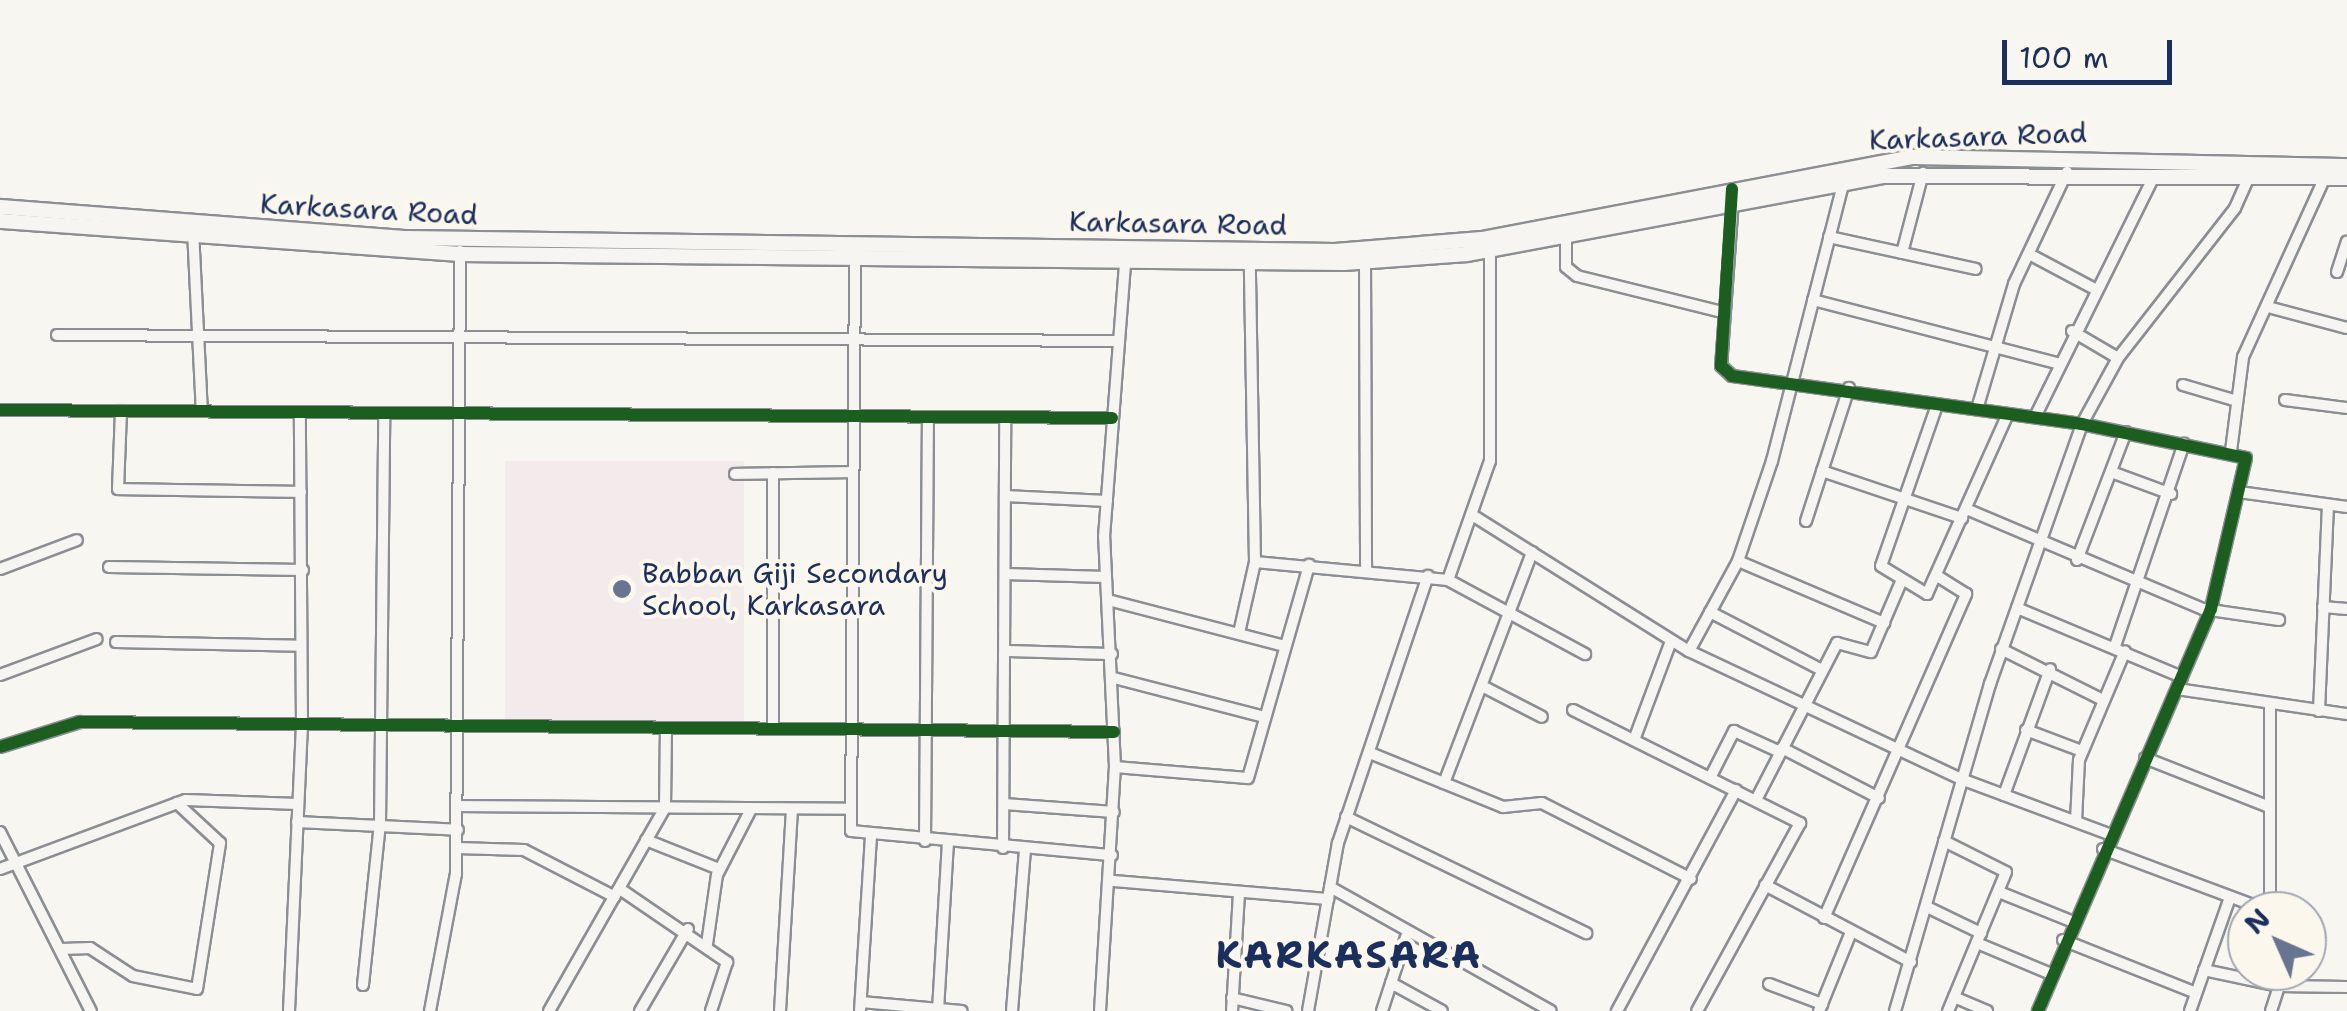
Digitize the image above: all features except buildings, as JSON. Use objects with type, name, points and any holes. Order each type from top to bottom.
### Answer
[{"type":"main road","name":"Karkasara Road","points":[[460,247],[1126,254],[1250,262],[1366,262],[1566,236],[1759,190],[1929,157],[2347,166]]},
{"type":"main road","name":"Karkasara Road","points":[[1778,187],[1922,173],[2156,172],[2347,178]]},
{"type":"main road","name":"Karkasara Road","points":[[0,220],[460,247],[855,257],[1126,254],[1490,244],[1733,196]]},
{"type":"main road","name":"Karkasara Road","points":[[0,207],[193,231]]},
{"type":"street","points":[[1977,409],[1994,343],[2067,171]]},
{"type":"street","points":[[2035,417],[2056,363],[2156,172]]},
{"type":"street","points":[[1902,253],[1922,173]]},
{"type":"street","points":[[1895,1011],[1929,908],[1944,840],[2001,649],[2043,545],[2082,424],[2118,358],[2235,208],[2250,174]]},
{"type":"street","points":[[2231,451],[2234,400],[2268,307],[2325,178]]},
{"type":"street","points":[[1689,652],[1738,561],[1796,381],[1844,181]]},
{"type":"street","points":[[1733,196],[1721,366],[1742,380],[1796,381],[2082,424],[2231,451],[2246,458],[2211,609],[2071,921],[2038,1011]]},
{"type":"street","points":[[193,231],[202,411]]},
{"type":"street","points":[[1566,236],[1566,267],[1577,276],[1722,312]]},
{"type":"street","points":[[1829,237],[1976,269]]},
{"type":"street","points":[[2337,272],[2347,242]]},
{"type":"street","points":[[1448,580],[1490,461],[1490,244]]},
{"type":"street","points":[[430,1011],[458,830],[460,247]]},
{"type":"street","points":[[1100,1011],[1113,881],[1115,767],[1114,678],[1106,577],[1107,501],[1126,254]]},
{"type":"street","points":[[2029,254],[2094,288]]},
{"type":"street","points":[[855,257],[850,472],[851,831],[925,841],[1112,855]]},
{"type":"street","points":[[1239,633],[1255,562],[1250,262]]},
{"type":"street","points":[[1366,262],[1366,570]]},
{"type":"street","points":[[1813,300],[1994,343],[2056,363]]},
{"type":"street","points":[[2268,307],[2347,328]]},
{"type":"street","points":[[2072,331],[2118,358]]},
{"type":"street","points":[[57,335],[200,332],[1119,341]]},
{"type":"street","points":[[2183,385],[2234,400]]},
{"type":"street","points":[[1806,521],[1849,388]]},
{"type":"street","points":[[2285,400],[2347,408]]},
{"type":"street","points":[[1937,405],[1881,566],[1901,582],[1927,594],[1967,515],[2008,414]]},
{"type":"street","points":[[0,410],[854,416],[1005,422],[1112,418]]},
{"type":"street","points":[[121,411],[118,489],[302,492]]},
{"type":"street","points":[[289,1011],[302,725],[300,413]]},
{"type":"street","points":[[362,985],[380,824],[384,415]]},
{"type":"street","points":[[925,841],[928,420]]},
{"type":"street","points":[[1003,848],[1005,422]]},
{"type":"street","points":[[2077,560],[2114,473],[2126,432]]},
{"type":"street","points":[[2076,821],[2082,751],[2120,649],[2184,442]]},
{"type":"street","points":[[1822,471],[1967,515],[2138,585],[2211,609],[2279,620]]},
{"type":"street","points":[[736,474],[850,472]]},
{"type":"street","points":[[772,726],[773,473]]},
{"type":"street","points":[[2114,473],[2170,494]]},
{"type":"street","points":[[2240,492],[2347,508]]},
{"type":"street","points":[[1005,496],[1107,501]]},
{"type":"street","points":[[2318,710],[2328,506]]},
{"type":"street","points":[[1472,515],[1636,611],[1689,652],[1961,779],[2109,834]]},
{"type":"street","points":[[0,569],[76,540]]},
{"type":"street","points":[[1444,783],[1532,552]]},
{"type":"street","points":[[1738,561],[1884,623]]},
{"type":"street","points":[[1255,562],[1448,580],[1585,654]]},
{"type":"street","points":[[1115,767],[1244,781],[1309,565]]},
{"type":"street","points":[[109,566],[303,570]]},
{"type":"street","points":[[1005,574],[1106,577]]},
{"type":"street","points":[[1308,1011],[1346,818],[1428,576]]},
{"type":"street","points":[[1824,918],[1966,594],[1937,576]]},
{"type":"street","points":[[1756,800],[1840,641],[1869,654],[1901,582]]},
{"type":"street","points":[[1108,600],[1285,646]]},
{"type":"street","points":[[2323,607],[2347,609]]},
{"type":"street","points":[[2017,608],[2120,649],[2179,683],[2270,705],[2347,714]]},
{"type":"street","points":[[1710,612],[1822,670]]},
{"type":"street","points":[[0,675],[97,639]]},
{"type":"street","points":[[1634,740],[1671,641]]},
{"type":"street","points":[[116,642],[300,646]]},
{"type":"street","points":[[2001,649],[2050,669],[2103,700]]},
{"type":"street","points":[[1005,651],[1112,654]]},
{"type":"street","points":[[2004,795],[2050,669]]},
{"type":"street","points":[[1114,678],[1265,717]]},
{"type":"street","points":[[1484,686],[1542,717]]},
{"type":"street","points":[[2269,891],[2270,705]]},
{"type":"street","points":[[1573,710],[1800,822],[1697,1011]]},
{"type":"street","points":[[0,746],[80,722],[379,728],[772,726],[1114,732]]},
{"type":"street","points":[[549,1011],[665,808],[666,729]]},
{"type":"street","points":[[2026,730],[2082,751]]},
{"type":"street","points":[[1710,778],[1734,731],[1879,798]]},
{"type":"street","points":[[1370,754],[1503,807],[1519,802],[1690,879]]},
{"type":"street","points":[[2145,758],[2267,806]]},
{"type":"street","points":[[1617,1011],[1736,790]]},
{"type":"street","points":[[0,869],[178,803],[298,804]]},
{"type":"street","points":[[62,949],[90,948],[133,976],[197,989],[220,843],[178,803]]},
{"type":"street","points":[[1004,804],[1114,812]]},
{"type":"street","points":[[458,806],[851,809]]},
{"type":"street","points":[[707,944],[719,869],[751,809]]},
{"type":"street","points":[[780,1011],[792,809]]},
{"type":"street","points":[[1346,818],[1586,933]]},
{"type":"street","points":[[298,822],[458,830]]},
{"type":"street","points":[[0,832],[90,1011]]},
{"type":"street","points":[[871,836],[860,1006],[962,1011]]},
{"type":"street","points":[[646,840],[719,869]]},
{"type":"street","points":[[1944,840],[2005,869],[1948,1011]]},
{"type":"street","points":[[938,1010],[948,843]]},
{"type":"street","points":[[457,848],[524,850],[688,929],[730,968],[711,1011]]},
{"type":"street","points":[[2103,849],[2227,899]]},
{"type":"street","points":[[1012,1011],[1025,850]]},
{"type":"street","points":[[1113,881],[1239,894],[1329,893],[1552,1011]]},
{"type":"street","points":[[1765,885],[1911,962]]},
{"type":"street","points":[[1999,892],[2071,921]]},
{"type":"street","points":[[1232,1011],[1239,894]]},
{"type":"street","points":[[2190,1011],[2227,906]]},
{"type":"street","points":[[1929,908],[2051,974]]},
{"type":"street","points":[[640,1011],[688,929]]},
{"type":"street","points":[[1769,984],[1820,1008],[1851,932]]},
{"type":"street","points":[[1382,1011],[1406,937]]},
{"type":"street","points":[[2063,940],[2196,993]]},
{"type":"street","points":[[2204,970],[2227,973]]},
{"type":"street","points":[[1391,983],[1442,1011]]},
{"type":"street","points":[[1954,997],[1987,1011]]},
{"type":"street","points":[[1232,998],[1286,1011]]},
{"type":"shaded area","name":"Babban Giji Secondary School, Karkasara","points":[[505,461],[744,461],[744,726],[505,726]]},
{"type":"cycle path","points":[[1732,189],[1721,366],[1732,376],[2082,424],[2246,458],[2211,609],[2038,1011]]},
{"type":"cycle path","points":[[0,410],[1112,418]]},
{"type":"cycle path","points":[[0,747],[80,722],[1114,732]]},
{"type":"place","name":"Babban Giji Secondary School, Karkasara","points":[[622,589]]},
{"type":"district","name":"KARKASARA","points":[[1349,955]]}]
